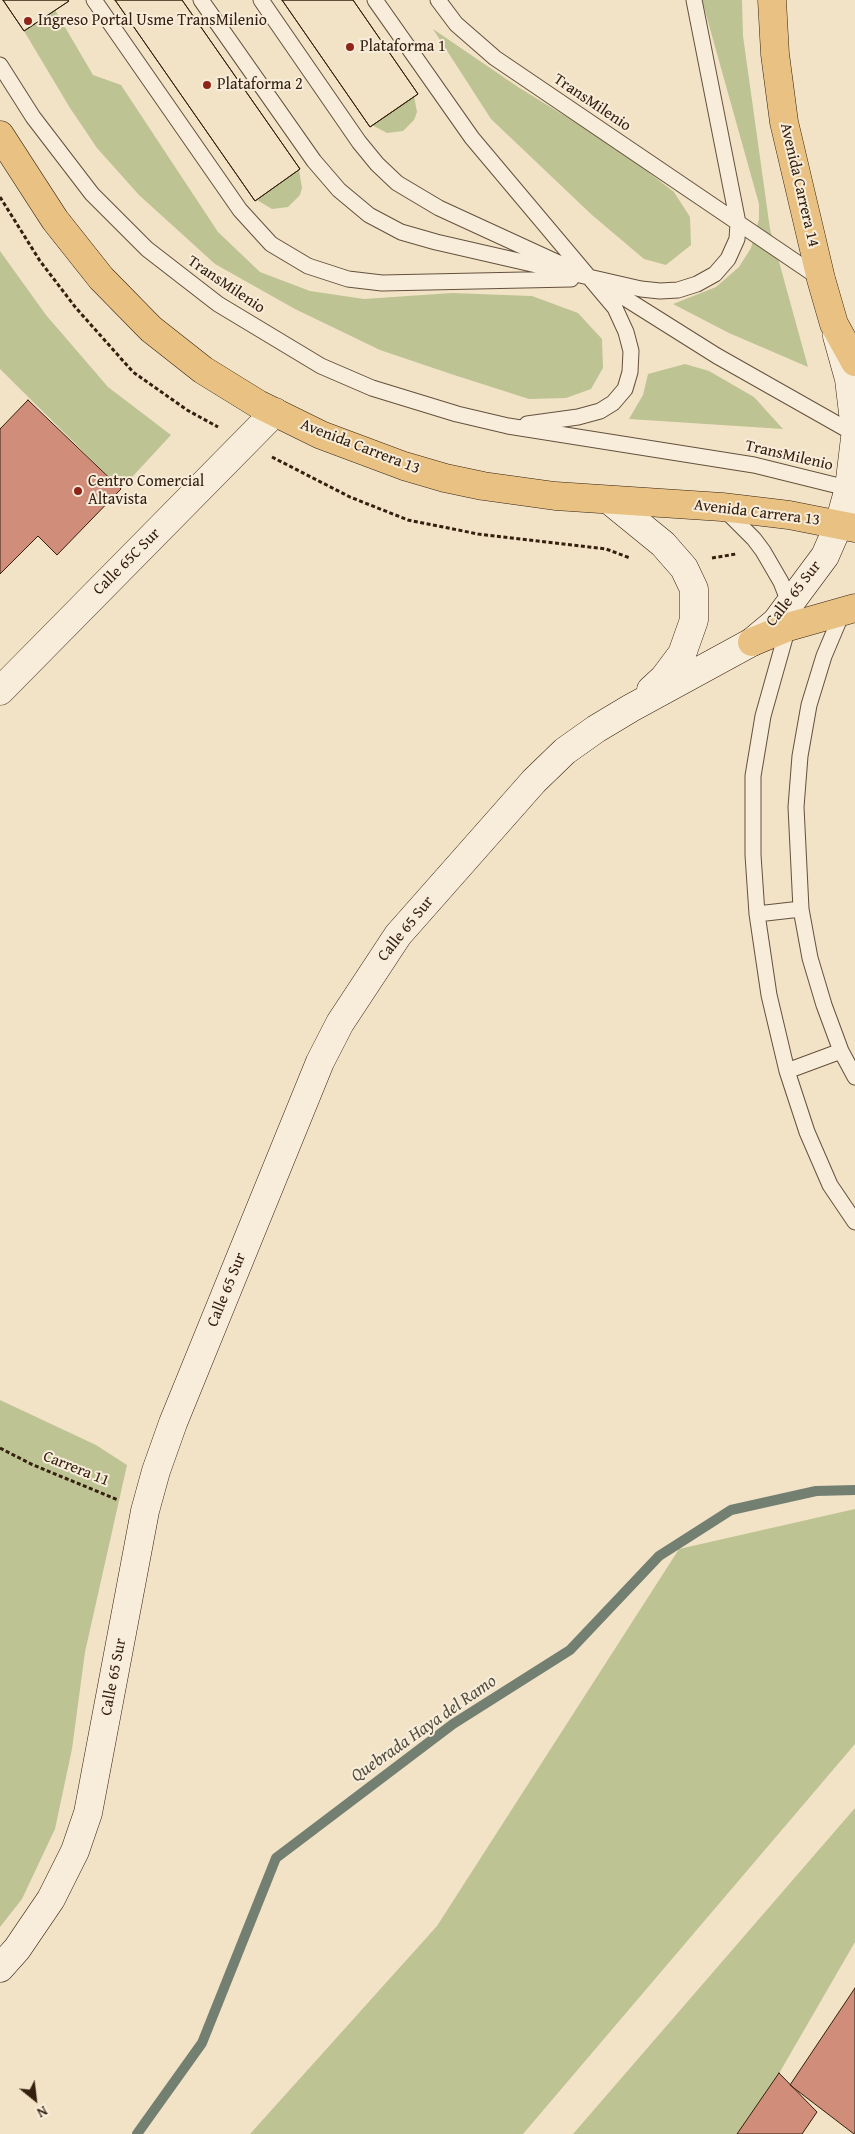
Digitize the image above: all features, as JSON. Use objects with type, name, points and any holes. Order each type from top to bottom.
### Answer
[{"type":"main road","name":"Avenida Carrera 14","points":[[772,0],[774,54],[784,122],[821,278],[834,324],[855,362]]},
{"type":"main road","name":"Avenida Carrera 13","points":[[0,135],[55,220],[127,306],[151,329],[204,370],[275,412],[339,442],[404,466],[444,478],[555,496],[722,507],[847,526]]},
{"type":"main road","points":[[752,642],[789,616],[849,609]]},
{"type":"street","points":[[834,324],[849,379],[855,430]]},
{"type":"street","name":"Calle 65C Sur","points":[[0,691],[275,412]]},
{"type":"street","name":"Calle 65 Sur","points":[[789,616],[824,556],[847,526],[852,490],[855,436]]},
{"type":"street","name":"Calle 65 Sur","points":[[609,500],[663,544],[684,568],[694,589],[694,620],[682,654],[664,678],[631,708]]},
{"type":"street","name":"Calle 65 Sur","points":[[0,1968],[17,1949],[51,1898],[76,1851],[85,1820],[145,1511],[173,1423],[316,1071],[340,1023],[398,935],[534,781],[565,751],[596,729],[631,708],[752,642]]},
{"type":"lane","name":"TransMilenio","points":[[94,0],[240,210],[271,244],[308,266],[348,279],[382,283],[592,278]]},
{"type":"lane","name":"TransMilenio","points":[[201,0],[314,161],[339,190],[369,214],[401,232],[436,242],[592,278],[660,291],[678,290],[697,284],[715,274],[728,259],[737,239],[738,223],[694,0]]},
{"type":"lane","name":"TransMilenio","points":[[262,0],[360,142],[397,183],[440,208],[592,278],[717,356],[855,436]]},
{"type":"lane","name":"TransMilenio","points":[[375,0],[472,138],[518,195],[592,278],[615,308],[626,332],[631,351],[630,372],[625,389],[613,403],[600,410],[578,417],[508,426]]},
{"type":"lane","name":"TransMilenio","points":[[438,0],[456,24],[495,58],[738,223]]},
{"type":"lane","name":"TransMilenio","points":[[0,65],[33,117],[92,194],[147,249],[218,304],[321,366],[372,388],[414,402],[508,426],[754,465],[852,490]]},
{"type":"lane","points":[[738,223],[821,278]]},
{"type":"lane","points":[[722,507],[763,551],[781,582],[789,616],[763,716],[753,776],[753,855],[757,914],[769,996],[787,1071],[807,1132],[830,1185],[855,1222]]},
{"type":"lane","points":[[849,609],[822,664],[809,705],[800,756],[796,806],[801,909],[810,958],[824,1005],[841,1051],[855,1077]]},
{"type":"lane","points":[[757,914],[801,909]]},
{"type":"lane","points":[[787,1071],[841,1051]]},
{"type":"path","points":[[0,197],[40,262],[76,308],[134,372],[187,410]]},
{"type":"path","points":[[300,472],[350,497],[408,520],[478,534],[606,550],[636,560]]},
{"type":"path","name":"Carrera 11","points":[[0,1448],[31,1464],[145,1511]]},
{"type":"green space","points":[[702,0],[742,0],[743,36],[770,229],[808,367],[729,333],[673,304],[716,287],[739,267],[751,248],[759,219],[759,204]]},
{"type":"green space","points":[[55,10],[93,75],[121,85],[218,232],[260,272],[310,291],[364,299],[452,293],[532,296],[578,313],[602,339],[603,368],[591,389],[566,398],[529,399],[451,374],[380,350],[295,309],[215,264],[139,195],[97,148],[70,108],[24,31]]},
{"type":"green space","points":[[433,29],[518,87],[617,148],[674,192],[690,217],[691,245],[666,265],[644,259],[592,215],[491,119]]},
{"type":"green space","points":[[414,96],[417,112],[414,120],[403,131],[387,133],[372,125]]},
{"type":"green space","points":[[299,170],[302,188],[300,195],[288,207],[272,209],[257,200]]},
{"type":"green space","points":[[0,251],[46,315],[108,387],[171,435],[121,489],[0,369]]},
{"type":"green space","points":[[685,364],[709,371],[754,397],[783,429],[629,419],[643,395],[648,374]]},
{"type":"green space","points":[[0,1400],[96,1445],[127,1465],[85,1652],[72,1749],[55,1829],[22,1899],[0,1927]]},
{"type":"green space","points":[[855,1509],[855,1744],[523,2134],[250,2134],[437,1926],[679,1549]]},
{"type":"green space","points":[[855,1808],[855,1942],[744,2134],[573,2134]]},
{"type":"building","name":"Ingreso Portal Usme TransMilenio","points":[[3,0],[68,0],[69,1],[24,31]]},
{"type":"building","name":"Ingreso Portal Usme TransMilenio","points":[[3,0],[68,0],[69,1],[24,31]]},
{"type":"building","name":"Plataforma 2","points":[[115,0],[182,0],[300,169],[255,201]]},
{"type":"building","name":"Plataforma 2","points":[[115,0],[182,0],[300,169],[255,201]]},
{"type":"building","name":"Plataforma 1","points":[[282,0],[353,0],[418,94],[370,127]]},
{"type":"building","name":"Plataforma 1","points":[[282,0],[353,0],[418,94],[370,127]]},
{"type":"building","points":[[28,400],[121,489],[57,555],[38,536],[0,574],[0,429]]},
{"type":"building","points":[[855,1988],[855,2134],[854,2134],[790,2085]]},
{"type":"building","points":[[779,2073],[817,2112],[802,2134],[737,2134]]},
{"type":"waterway","name":"Quebrada Haya del Ramo","points":[[137,2134],[202,2043],[276,1858],[453,1724],[570,1650],[659,1556],[731,1510],[816,1491],[855,1490]]},
{"type":"place","name":"Ingreso Portal Usme TransMilenio","points":[[28,21]]},
{"type":"place","name":"Plataforma 1","points":[[350,47]]},
{"type":"place","name":"Plataforma 2","points":[[207,85]]},
{"type":"place","name":"Centro Comercial Altavista","points":[[78,491]]}]
